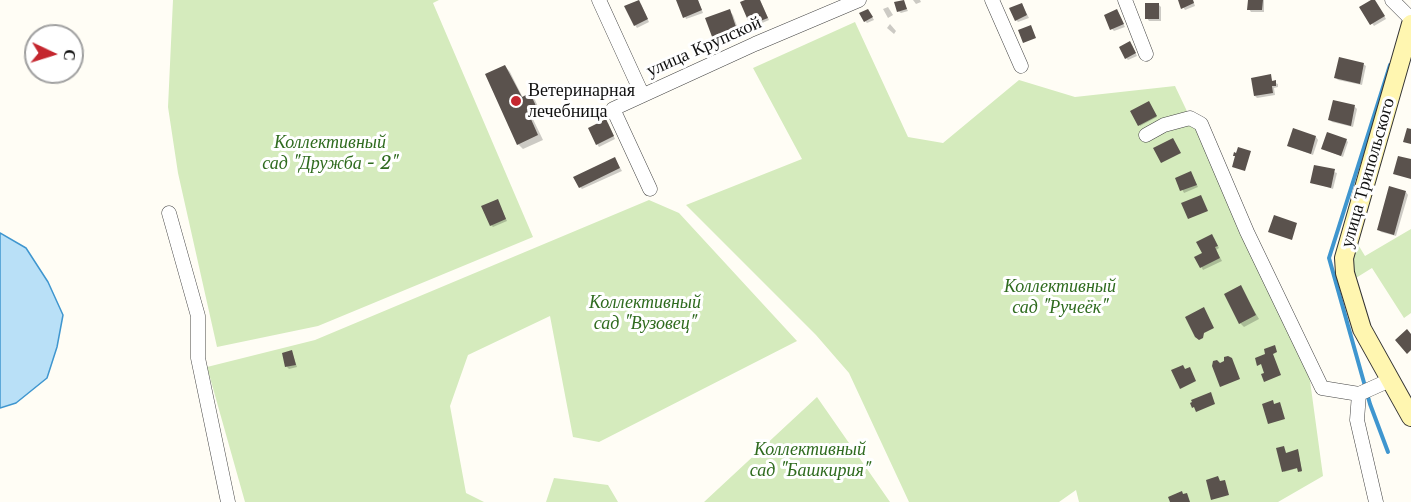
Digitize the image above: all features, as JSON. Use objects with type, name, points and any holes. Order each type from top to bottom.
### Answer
[{"type":"street","points":[[599,0],[642,94]]},
{"type":"street","name":"улица Крупской","points":[[650,189],[613,109],[642,94],[859,0]]},
{"type":"street","points":[[992,0],[1021,66]]},
{"type":"street","points":[[1125,0],[1146,54]]},
{"type":"street","points":[[1392,0],[1411,20]]},
{"type":"street","name":"улица Трипольского","points":[[1411,24],[1344,258],[1345,273],[1382,384],[1411,417]]},
{"type":"street","points":[[1146,135],[1164,125],[1190,118],[1201,124],[1247,232],[1322,388],[1359,394],[1382,384]]},
{"type":"street","points":[[169,213],[198,316],[198,358],[228,502]]},
{"type":"street","points":[[1359,394],[1357,420],[1376,502]]},
{"type":"green space","name":"Коллективный сад \"Дружба - 2\"","points":[[173,0],[439,0],[433,3],[533,237],[318,326],[217,347],[178,173],[168,107]]},
{"type":"green space","name":"Коллективный сад \"Ручеёк\"","points":[[855,22],[908,137],[943,143],[1019,80],[1075,97],[1175,86],[1308,366],[1323,476],[1278,502],[1079,502],[1076,490],[1059,502],[909,502],[849,373],[816,335],[686,205],[802,159],[753,68]]},
{"type":"green space","name":"Коллективный сад \"Вузовец\"","points":[[649,200],[679,213],[797,341],[599,442],[573,437],[550,316],[468,355],[450,406],[466,493],[484,502],[245,502],[207,367],[315,340]]},
{"type":"green space","points":[[1411,229],[1411,313],[1404,318],[1372,268],[1351,281],[1354,238],[1365,256]]},
{"type":"green space","name":"Коллективный сад \"Башкирия\"","points":[[817,397],[890,502],[704,502]]},
{"type":"green space","points":[[554,478],[608,485],[618,502],[546,502]]},
{"type":"water","points":[[0,233],[26,248],[48,282],[63,315],[57,347],[47,378],[16,403],[0,408]]},
{"type":"building","points":[[639,0],[648,19],[634,26],[624,6]]},
{"type":"building","points":[[676,0],[698,0],[702,10],[683,18]]},
{"type":"building","points":[[760,0],[768,18],[750,25],[740,2]]},
{"type":"building","points":[[904,0],[907,9],[897,12],[894,2]]},
{"type":"building","points":[[1178,0],[1193,0],[1194,3],[1181,9]]},
{"type":"building","points":[[1248,0],[1263,0],[1262,10],[1247,10]]},
{"type":"building","points":[[1375,0],[1385,16],[1370,25],[1359,7]]},
{"type":"building","points":[[1022,3],[1027,15],[1015,21],[1009,8]]},
{"type":"building","points":[[1145,3],[1159,3],[1159,19],[1145,19]]},
{"type":"building","points":[[730,9],[738,33],[714,42],[705,18]]},
{"type":"building","points":[[868,9],[873,17],[864,22],[859,13]]},
{"type":"building","points":[[1117,9],[1124,24],[1110,30],[1104,15]]},
{"type":"building","points":[[1031,25],[1036,38],[1023,43],[1018,30]]},
{"type":"building","points":[[1130,41],[1136,53],[1125,59],[1119,47]]},
{"type":"building","points":[[1339,57],[1364,63],[1360,84],[1334,78]]},
{"type":"building","name":"Ветеринарная лечебница","points":[[505,65],[522,97],[530,93],[536,106],[527,110],[538,135],[517,145],[485,74]]},
{"type":"building","points":[[1271,74],[1272,81],[1276,80],[1276,86],[1272,86],[1273,93],[1254,96],[1251,78]]},
{"type":"building","points":[[1333,100],[1355,105],[1351,126],[1328,120]]},
{"type":"building","points":[[1149,101],[1157,116],[1138,126],[1130,111]]},
{"type":"building","points":[[606,119],[614,136],[596,145],[588,128]]},
{"type":"building","points":[[1293,128],[1316,136],[1311,154],[1287,146]]},
{"type":"building","points":[[1407,128],[1411,129],[1411,144],[1403,142]]},
{"type":"building","points":[[1327,132],[1347,139],[1341,156],[1321,149]]},
{"type":"building","points":[[1173,138],[1181,153],[1161,163],[1153,148]]},
{"type":"building","points":[[1238,147],[1251,151],[1245,171],[1232,167],[1234,152],[1236,153]]},
{"type":"building","points":[[1398,156],[1411,159],[1411,179],[1393,174]]},
{"type":"building","points":[[615,157],[620,168],[579,188],[573,177]]},
{"type":"building","points":[[1314,165],[1335,169],[1331,188],[1310,183]]},
{"type":"building","points":[[1191,171],[1197,185],[1180,191],[1175,178]]},
{"type":"building","points":[[1389,186],[1406,191],[1394,235],[1377,230]]},
{"type":"building","points":[[1201,195],[1208,211],[1188,219],[1181,203]]},
{"type":"building","points":[[498,199],[506,219],[490,226],[481,206]]},
{"type":"building","points":[[1274,215],[1297,223],[1292,240],[1268,232]]},
{"type":"building","points":[[1212,234],[1218,246],[1215,247],[1220,258],[1200,268],[1194,257],[1202,253],[1196,242]]},
{"type":"building","points":[[1241,285],[1256,315],[1239,324],[1224,294]]},
{"type":"building","points":[[1204,307],[1214,328],[1204,333],[1203,338],[1199,340],[1195,337],[1185,317]]},
{"type":"building","points":[[1407,329],[1411,334],[1411,350],[1407,354],[1395,340]]},
{"type":"building","points":[[1275,345],[1277,352],[1273,354],[1281,375],[1264,382],[1261,364],[1257,366],[1255,358],[1265,354],[1264,349]]},
{"type":"building","points":[[292,350],[296,365],[285,367],[282,353]]},
{"type":"building","points":[[1224,357],[1232,358],[1240,379],[1220,387],[1212,366],[1213,361],[1217,360],[1220,363],[1224,361]]},
{"type":"building","points":[[1183,365],[1185,369],[1190,367],[1196,381],[1180,389],[1171,370]]},
{"type":"building","points":[[1211,392],[1215,404],[1196,412],[1194,407],[1192,408],[1191,400]]},
{"type":"building","points":[[1273,400],[1274,404],[1280,402],[1285,419],[1268,424],[1262,404]]},
{"type":"building","points":[[1284,446],[1286,453],[1298,449],[1302,471],[1298,472],[1297,468],[1282,472],[1276,448]]},
{"type":"building","points":[[1218,476],[1220,481],[1225,480],[1229,495],[1211,500],[1206,480]]},
{"type":"building","points":[[1182,491],[1183,494],[1187,493],[1190,502],[1170,502],[1168,497]]},
{"type":"waterway","points":[[1388,452],[1370,404],[1329,258],[1390,65]]},
{"type":"place","name":"Ветеринарная лечебница","points":[[516,101]]}]
